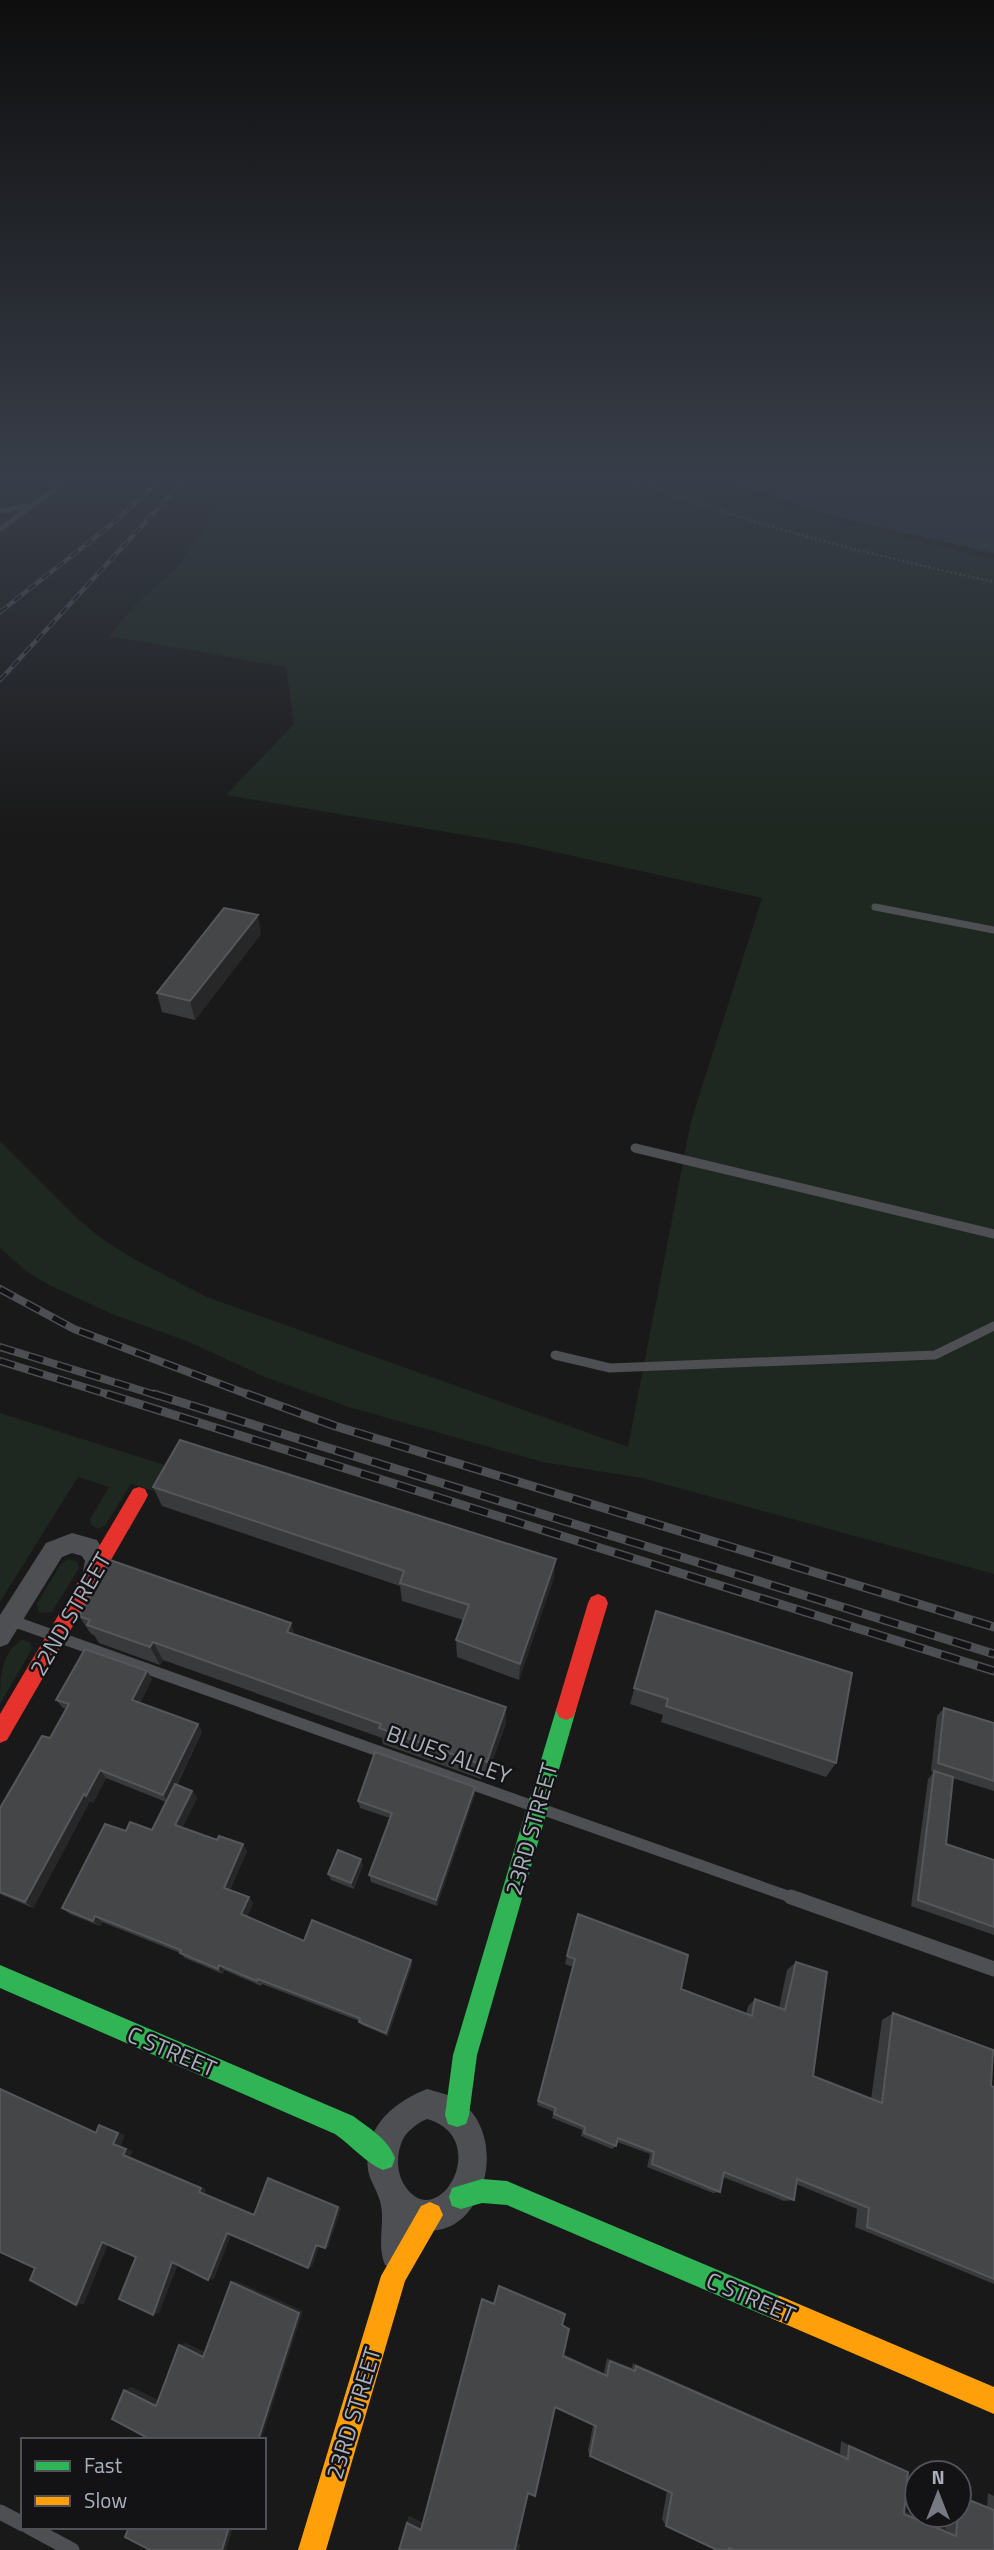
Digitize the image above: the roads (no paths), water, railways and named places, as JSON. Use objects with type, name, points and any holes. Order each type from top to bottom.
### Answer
[{"type":"street","name":"22ND STREET","points":[[0,1733],[139,1495]]},
{"type":"street","points":[[5,1628],[47,1558],[63,1545],[81,1544],[89,1547],[97,1559],[92,1575]]},
{"type":"street","name":"23RD STREET","points":[[457,2115],[465,2055],[598,1603]]},
{"type":"street","name":"C STREET","points":[[0,1976],[344,2125],[365,2140],[383,2158]]},
{"type":"street","name":"23RD STREET","points":[[428,2104],[449,2082],[465,2055]]},
{"type":"street","points":[[428,2104],[438,2105],[457,2115],[465,2126],[474,2152],[471,2176],[461,2197],[442,2213],[417,2214],[405,2209],[388,2187],[383,2158],[385,2145],[396,2123],[405,2113],[428,2104]]},
{"type":"street","name":"C STREET","points":[[344,2125],[376,2126],[396,2123]]},
{"type":"street","name":"C STREET","points":[[474,2152],[490,2178],[507,2193],[994,2401]]},
{"type":"street","name":"C STREET","points":[[461,2197],[482,2191],[507,2193]]},
{"type":"street","name":"23RD STREET","points":[[312,2550],[394,2276],[397,2243],[396,2199]]},
{"type":"street","name":"23RD STREET","points":[[394,2276],[430,2215]]},
{"type":"lane","points":[[875,907],[994,930]]},
{"type":"lane","points":[[635,1148],[994,1234]]},
{"type":"lane","points":[[555,1355],[610,1368],[935,1355],[994,1326]]},
{"type":"lane","name":"BLUES ALLEY","points":[[5,1628],[56,1638],[994,1969]]},
{"type":"lane","points":[[0,2512],[21,2523]]},
{"type":"lane","points":[[33,2529],[72,2550]]},
{"type":"railway","points":[[0,612],[20,596]]},
{"type":"railway","points":[[0,680],[77,596]]},
{"type":"railway","points":[[0,1289],[74,1329],[252,1396]]},
{"type":"railway","points":[[0,1347],[159,1396]]},
{"type":"railway","points":[[0,1361],[113,1396]]},
{"type":"railway","points":[[107,1394],[994,1671]]},
{"type":"railway","points":[[154,1394],[994,1654]]},
{"type":"railway","points":[[247,1394],[335,1426],[994,1627]]}]
